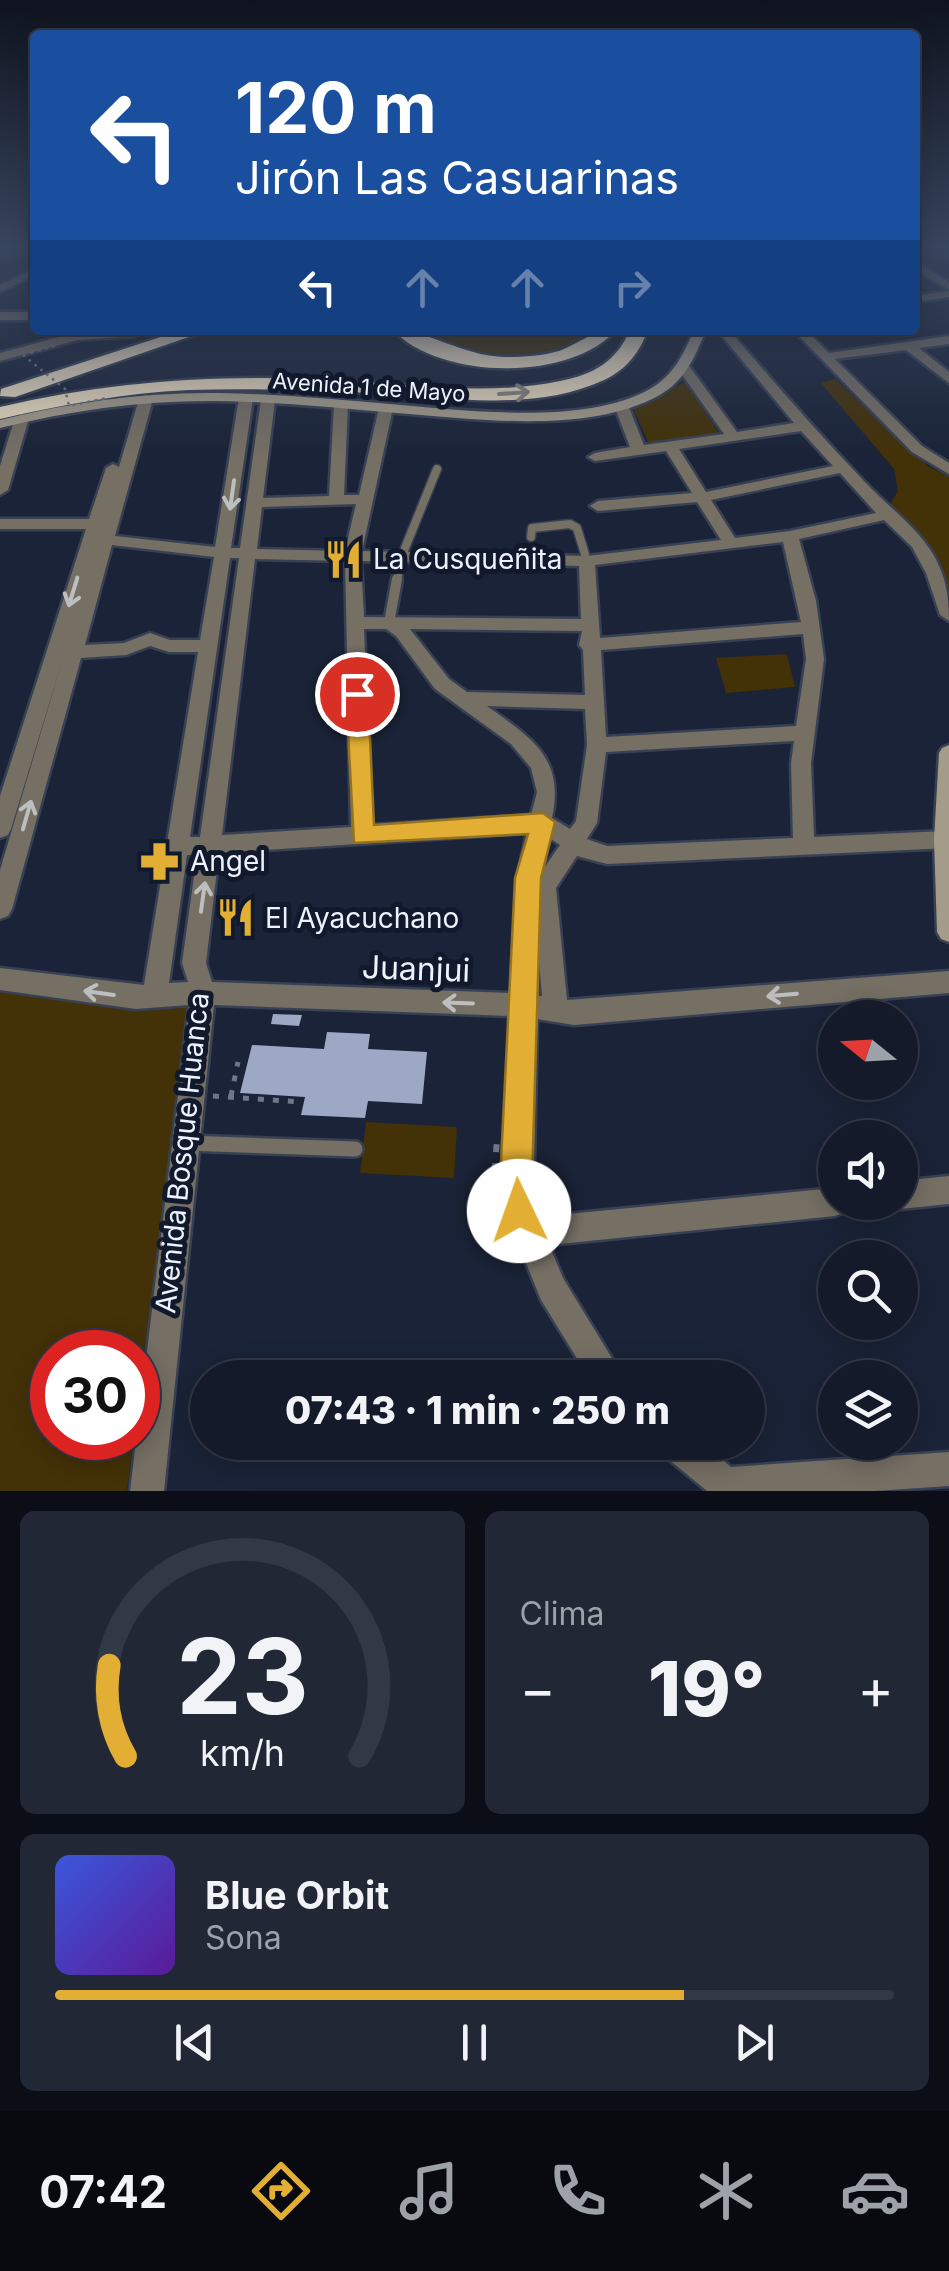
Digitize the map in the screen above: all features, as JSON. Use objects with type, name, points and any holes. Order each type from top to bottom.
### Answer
[{"type":"highway","points":[[0,376],[126,335]]},
{"type":"highway","points":[[0,395],[185,335]]},
{"type":"highway","points":[[411,335],[440,352],[499,362],[558,356],[590,344],[600,335]]},
{"type":"highway","points":[[0,413],[104,390],[212,380],[495,394],[532,392],[600,374],[630,351],[636,335]]},
{"type":"main road","name":"Avenida 1 de Mayo","points":[[0,424],[141,399],[246,398],[550,416],[620,405],[658,389],[682,366],[698,335]]},
{"type":"main road","points":[[949,753],[945,840],[949,932]]},
{"type":"street","points":[[0,357],[87,335]]},
{"type":"street","points":[[727,335],[804,426],[887,515],[902,524],[934,575],[949,615]]},
{"type":"street","points":[[804,335],[916,449],[949,470]]},
{"type":"street","points":[[826,357],[949,340]]},
{"type":"street","points":[[908,345],[949,379]]},
{"type":"street","points":[[682,366],[734,438]]},
{"type":"street","points":[[155,996],[246,398]]},
{"type":"street","points":[[0,828],[141,399]]},
{"type":"street","name":"Avenida Bosque Huanca","points":[[146,1491],[202,993],[194,963],[268,400]]},
{"type":"street","points":[[336,500],[341,405]]},
{"type":"street","points":[[620,405],[640,452]]},
{"type":"street","points":[[362,836],[353,553],[386,408]]},
{"type":"street","points":[[0,490],[22,418]]},
{"type":"street","points":[[595,457],[804,426]]},
{"type":"street","points":[[672,448],[732,544]]},
{"type":"street","points":[[598,506],[702,497],[843,468]]},
{"type":"street","points":[[255,503],[363,500]]},
{"type":"street","points":[[0,524],[224,552],[587,561],[790,536],[887,515]]},
{"type":"street","points":[[0,908],[73,652],[96,533]]},
{"type":"street","points":[[790,536],[812,627],[815,659],[803,732],[804,848]]},
{"type":"street","points":[[556,1011],[544,886],[586,823],[597,746],[587,561]]},
{"type":"street","points":[[389,622],[402,632],[442,684],[518,740],[540,765],[547,792],[528,878],[516,1182],[526,1233],[552,1289],[597,1360]]},
{"type":"street","points":[[354,623],[588,635],[812,627]]},
{"type":"street","points":[[73,652],[126,649],[150,639],[169,646],[209,646]]},
{"type":"street","points":[[206,668],[234,668]]},
{"type":"street","points":[[465,699],[594,702]]},
{"type":"street","points":[[597,746],[803,732]]},
{"type":"street","points":[[178,847],[543,822],[576,843],[607,856],[945,840]]},
{"type":"street","name":"Juanjui","points":[[0,979],[105,994],[202,993],[521,1005],[556,1011],[949,982]]},
{"type":"street","points":[[918,1193],[949,1190]]},
{"type":"street","points":[[526,1233],[818,1204]]},
{"type":"street","points":[[696,1460],[731,1488],[949,1469]]},
{"type":"lane","points":[[389,622],[401,558],[437,469]]},
{"type":"lane","points":[[531,537],[532,528],[570,524],[577,528],[587,561]]},
{"type":"lane","points":[[185,1144],[355,1149]]},
{"type":"path","points":[[25,354],[57,345],[25,354]]},
{"type":"path","points":[[25,354],[65,389],[71,405]]},
{"type":"path","points":[[71,405],[108,398],[71,405]]},
{"type":"path","points":[[231,1098],[238,1062]]},
{"type":"path","points":[[213,1096],[301,1102]]},
{"type":"shaded area","points":[[421,335],[590,335],[557,350],[505,357],[452,350]]},
{"type":"shaded area","points":[[835,379],[929,467],[949,476],[949,592],[923,546],[889,506],[898,491],[894,469],[821,383]]},
{"type":"shaded area","points":[[685,382],[719,433],[649,444],[633,408]]},
{"type":"shaded area","points":[[787,654],[795,687],[726,693],[716,658]]},
{"type":"shaded area","points":[[0,987],[188,1005],[148,1330],[30,1330],[30,1460],[131,1460],[127,1491],[0,1491]]},
{"type":"shaded area","points":[[366,1122],[457,1127],[454,1178],[360,1173]]},
{"type":"building","points":[[273,1014],[302,1015],[299,1026],[271,1024]]},
{"type":"building","points":[[327,1032],[370,1034],[368,1049],[427,1052],[422,1104],[368,1101],[365,1118],[301,1115],[305,1097],[240,1093],[252,1045],[324,1049]]},
{"type":"place","name":"La Cusqueñita","points":[[343,559]]},
{"type":"place","name":"Angel","points":[[160,861]]},
{"type":"place","name":"El Ayacuchano","points":[[235,918]]},
{"type":"route","points":[[357,694],[362,836],[543,822],[528,878],[516,1182],[519,1211]]}]
